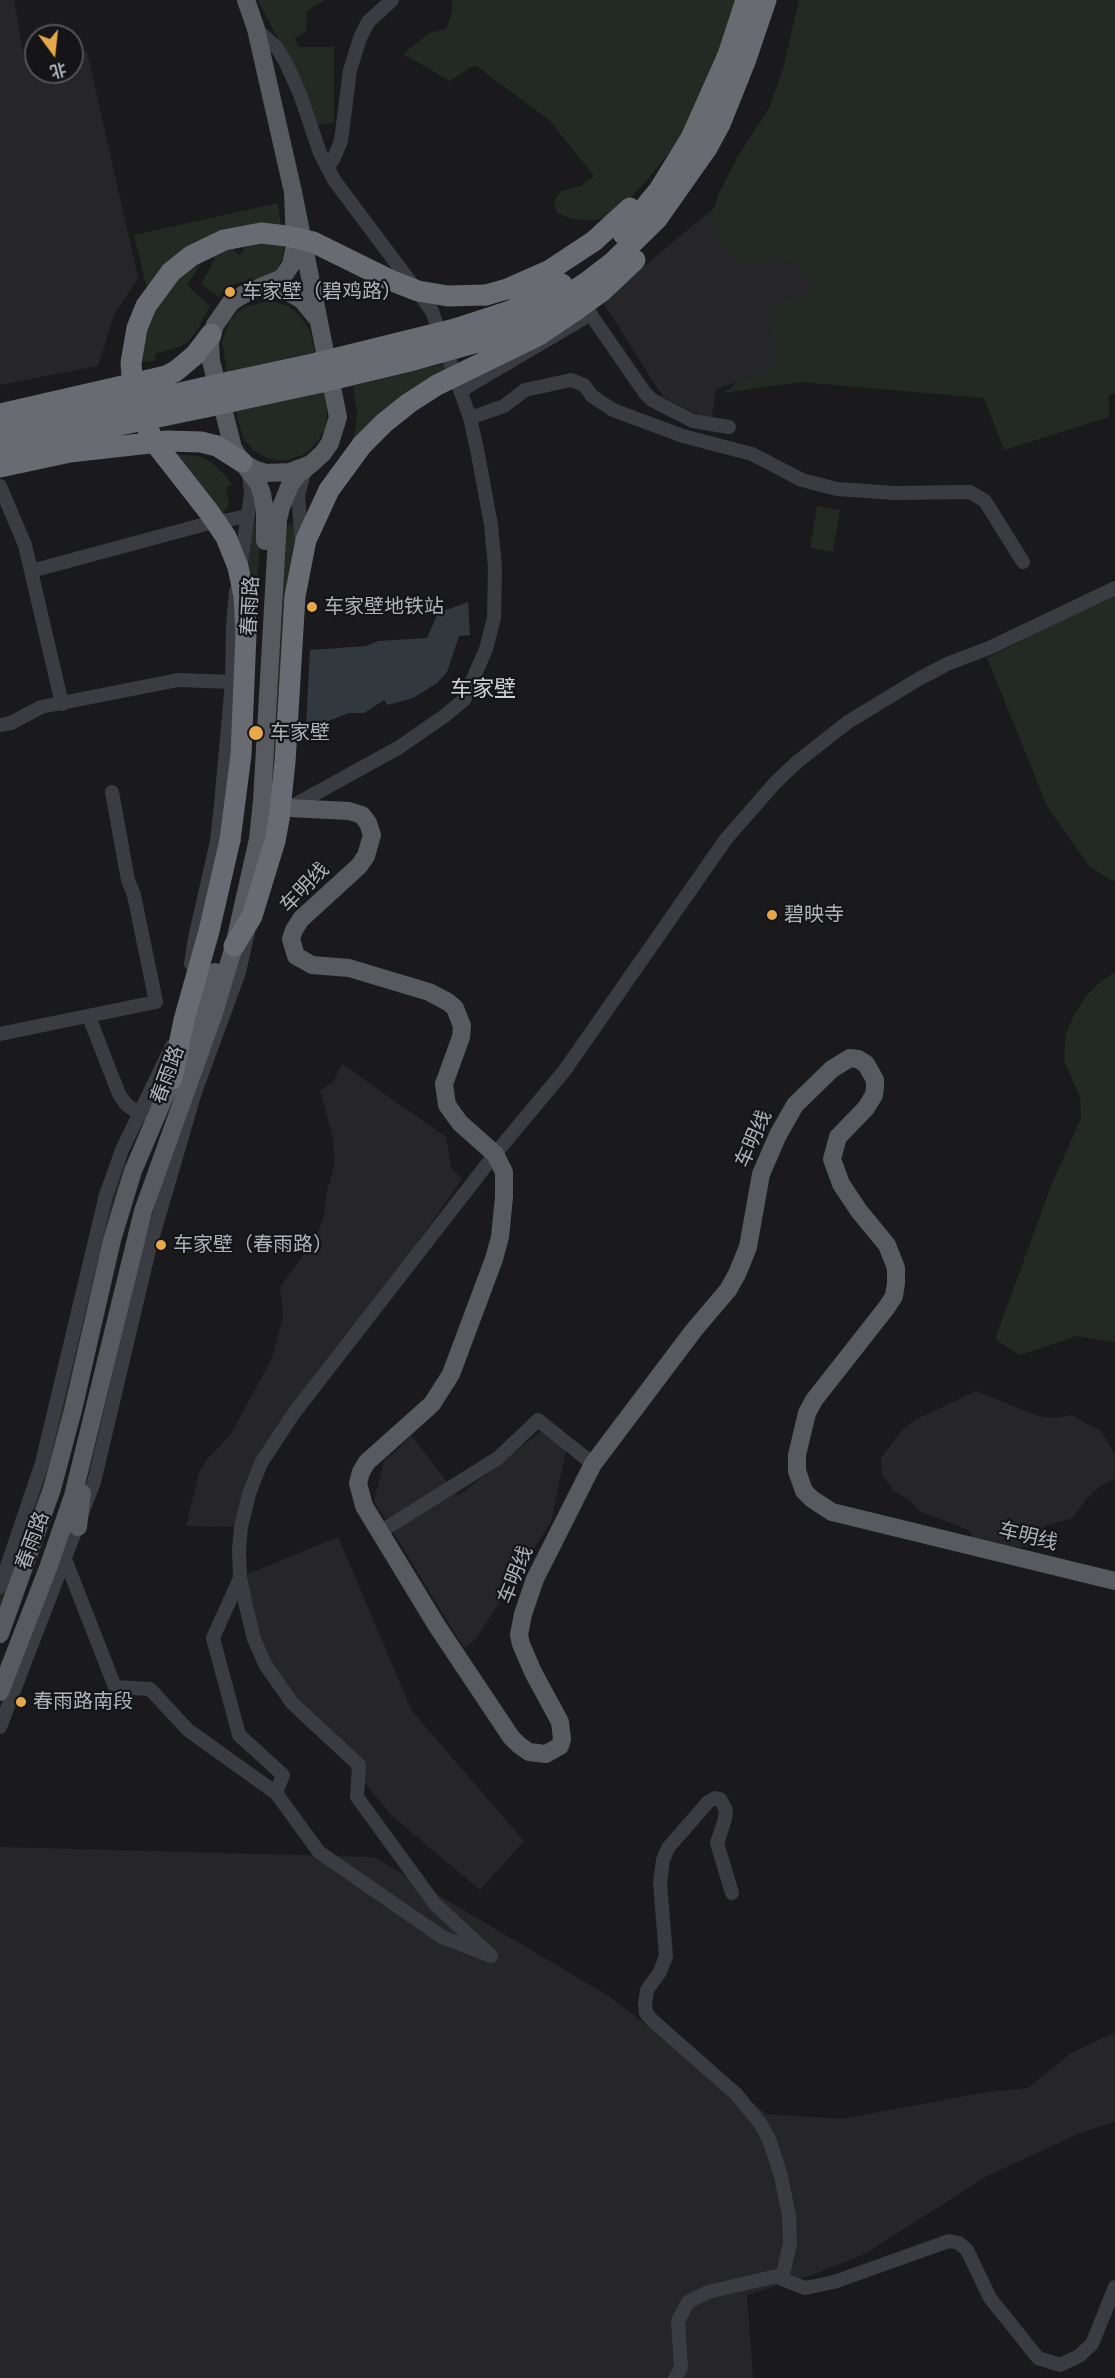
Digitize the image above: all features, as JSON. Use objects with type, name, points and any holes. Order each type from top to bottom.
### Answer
[{"type":"highway","points":[[320,372],[414,360],[478,342],[539,314],[613,262],[657,219],[699,143],[746,0]]},
{"type":"highway","points":[[172,1079],[184,1020],[209,931],[230,840],[240,766],[246,634],[244,596],[238,567],[226,537],[155,443],[138,410],[131,363],[137,328],[146,306],[162,282],[191,256],[224,240],[261,234],[287,236],[313,242],[390,280],[418,291],[448,296],[486,295],[529,281],[594,241],[720,123],[746,59],[766,0]]},
{"type":"highway","points":[[234,946],[252,916],[284,814],[295,596],[306,540],[329,490],[362,444],[403,407],[437,386],[584,310],[653,239],[684,197],[699,171],[699,143]]},
{"type":"highway","points":[[0,434],[232,392],[320,372],[520,306],[582,270],[613,244],[644,211],[665,182],[699,143]]},
{"type":"highway","points":[[0,414],[166,376],[176,371],[195,355],[212,334]]},
{"type":"highway","points":[[0,450],[204,397]]},
{"type":"highway","points":[[0,467],[70,452],[167,441],[201,442],[217,446],[245,466]]},
{"type":"main road","points":[[246,0],[256,29],[292,192],[338,417],[330,443],[323,453],[311,464],[278,474],[245,466],[233,448],[212,361],[212,334],[219,316],[231,302],[282,278],[291,265],[295,246],[292,192]]},
{"type":"main road","points":[[254,290],[273,288],[288,292],[302,300],[317,319]]},
{"type":"main road","name":"春雨路","points":[[0,1692],[64,1524],[87,1443],[130,1254],[164,1150],[214,1013],[234,946],[258,839],[262,801],[278,520],[285,493],[290,484],[311,464]]},
{"type":"main road","name":"春雨路","points":[[0,1634],[54,1479],[122,1206],[133,1171],[204,1003],[226,936],[239,880],[252,794],[266,522],[262,494],[245,466]]},
{"type":"main road","name":"车明线","points":[[284,814],[349,811],[362,815],[368,824],[372,835],[366,856],[359,866],[301,919],[294,930],[291,939],[296,956],[312,965],[349,968],[429,992],[448,1002],[460,1016],[462,1026],[461,1036],[444,1084],[447,1105],[460,1123],[495,1154],[501,1163],[505,1184],[500,1237],[451,1374],[432,1404],[377,1452],[361,1472],[358,1483],[359,1492],[380,1532],[437,1626],[511,1737],[529,1752],[546,1754],[560,1746],[562,1732],[560,1722],[522,1652],[519,1635],[535,1579],[593,1464],[694,1330],[728,1290],[745,1261],[761,1174],[778,1134],[795,1105],[832,1069],[850,1059],[858,1059],[871,1071],[875,1080],[874,1095],[866,1108],[838,1137],[832,1159],[841,1184],[859,1211],[887,1245],[896,1268],[896,1283],[894,1296],[814,1400],[799,1438],[796,1455],[799,1480],[812,1499],[832,1512],[1115,1581]]},
{"type":"main road","points":[[164,1150],[195,1092]]},
{"type":"main road","points":[[78,1527],[87,1443]]},
{"type":"street","points":[[327,167],[333,160],[341,141],[350,70],[360,38],[368,22],[392,0]]},
{"type":"street","points":[[256,29],[277,48],[286,63],[327,167],[355,211],[432,311],[470,418],[491,525],[495,567],[494,618],[477,674],[464,700],[429,728],[398,748],[284,814]]},
{"type":"street","points":[[460,391],[584,310],[652,400],[693,421],[729,427],[725,432],[699,431],[687,437]]},
{"type":"street","points":[[470,418],[504,406],[525,390],[571,380],[584,385],[592,396],[613,410],[687,437],[752,454],[802,480],[837,489],[894,493],[970,492],[984,501],[1023,562]]},
{"type":"street","points":[[284,814],[302,598],[303,550],[298,496],[304,474],[311,464]]},
{"type":"street","points":[[0,1587],[42,1463],[106,1196],[122,1150],[184,1020],[195,938],[217,841],[232,682],[235,595],[251,483],[245,466]]},
{"type":"street","points":[[0,486],[25,545],[62,704]]},
{"type":"street","points":[[31,571],[202,525],[248,516]]},
{"type":"street","points":[[65,1559],[115,1687],[150,1689],[188,1730],[276,1793],[320,1852],[441,1937],[491,1956],[435,1904],[357,1797],[359,1765],[310,1722],[278,1684],[265,1664],[254,1639],[240,1578],[239,1550],[241,1527],[249,1494],[261,1463],[294,1413],[495,1154],[565,1070],[726,839],[797,762],[848,722],[916,680],[1115,588]]},
{"type":"street","points":[[0,725],[11,723],[41,707],[178,680],[232,682]]},
{"type":"street","points":[[0,1034],[156,1002],[134,895],[128,880],[112,792]]},
{"type":"street","points":[[0,1727],[78,1527],[103,1448],[150,1246],[195,1092],[239,972],[252,916]]},
{"type":"street","points":[[89,1017],[119,1094],[126,1104],[140,1115]]},
{"type":"street","points":[[380,1532],[498,1458],[538,1420],[593,1464]]},
{"type":"street","points":[[240,1578],[213,1638],[239,1735],[283,1775],[276,1793]]},
{"type":"street","points":[[732,1893],[717,1843],[726,1810],[720,1799],[715,1798],[708,1802],[668,1848],[663,1860],[660,1883],[666,1956],[660,1972],[647,1990],[646,2013],[750,2108],[769,2139],[781,2176],[790,2231],[782,2279]]},
{"type":"street","points":[[675,2378],[681,2368],[678,2321],[688,2302],[708,2292],[777,2276],[805,2288],[824,2284],[949,2241],[959,2243],[967,2250],[990,2298],[1038,2358],[1060,2365],[1078,2356],[1092,2344],[1115,2288]]},
{"type":"shaded area","points":[[0,0],[14,0],[24,56],[24,84],[84,84],[84,52],[87,51],[138,278],[114,315],[98,366],[0,385]]},
{"type":"shaded area","points":[[258,0],[325,0],[307,11],[306,31],[295,39],[299,47],[334,47],[334,123],[316,125],[281,45]]},
{"type":"shaded area","points":[[452,0],[735,0],[705,94],[681,138],[642,186],[612,216],[594,220],[573,219],[557,213],[554,200],[562,191],[581,186],[594,176],[549,120],[475,65],[450,81],[403,54],[429,33],[446,29],[452,13]]},
{"type":"shaded area","points":[[799,0],[1115,0],[1115,393],[1109,395],[1109,417],[1004,450],[984,398],[800,382],[724,393],[738,382],[770,373],[779,353],[770,321],[776,303],[802,299],[813,286],[800,265],[781,256],[755,263],[733,259],[715,229],[711,216],[719,193],[737,158],[769,108],[783,69]]},
{"type":"shaded area","points":[[725,199],[855,216],[780,378],[753,377],[716,389],[712,417],[699,415],[663,397],[602,301]]},
{"type":"shaded area","points":[[278,203],[281,226],[263,226],[147,288],[134,235]]},
{"type":"shaded area","points":[[248,243],[284,243],[283,257],[277,270],[266,276],[234,284],[218,297],[201,284],[215,259],[210,255],[238,245],[234,251],[240,255]]},
{"type":"shaded area","points":[[205,257],[187,285],[210,306],[198,329],[188,342],[155,354],[156,360],[139,363],[149,319],[176,277]]},
{"type":"shaded area","points":[[271,301],[288,306],[299,315],[309,329],[315,352],[227,372],[222,342],[229,321],[247,306]]},
{"type":"shaded area","points":[[451,362],[454,369],[351,445],[356,428],[357,412],[353,386]]},
{"type":"shaded area","points":[[324,392],[327,414],[325,428],[318,441],[305,454],[284,461],[267,458],[253,450],[243,438],[236,411]]},
{"type":"shaded area","points":[[173,454],[199,456],[211,462],[227,477],[232,485],[226,487],[229,504],[222,515]]},
{"type":"shaded area","points":[[817,506],[840,510],[833,552],[810,548]]},
{"type":"shaded area","points":[[254,522],[261,526],[254,631],[246,566]]},
{"type":"shaded area","points":[[291,524],[297,526],[277,782],[269,798],[284,528]]},
{"type":"shaded area","points":[[1115,594],[1115,882],[1090,867],[1048,808],[987,658]]},
{"type":"shaded area","points":[[468,602],[470,635],[459,636],[447,672],[437,683],[413,698],[388,705],[384,700],[364,713],[349,713],[315,726],[306,726],[310,650],[366,646],[378,641],[427,638],[438,613]]},
{"type":"shaded area","points":[[1115,972],[1115,1342],[1077,1336],[1020,1355],[995,1339],[1051,1186],[1081,1118],[1080,1097],[1064,1060],[1066,1034],[1085,997],[1100,982]]},
{"type":"shaded area","points":[[342,1064],[446,1137],[451,1167],[462,1179],[389,1283],[295,1403],[258,1455],[233,1527],[186,1526],[199,1473],[208,1458],[231,1434],[272,1358],[283,1316],[280,1287],[316,1237],[324,1216],[326,1196],[335,1162],[332,1134],[320,1091],[333,1082]]},
{"type":"shaded area","points":[[123,1161],[126,1164],[104,1236],[59,1432],[45,1481],[0,1610],[0,1595],[17,1551],[93,1259]]},
{"type":"shaded area","points":[[976,1391],[1038,1416],[1055,1418],[1071,1415],[1101,1431],[1115,1454],[1115,1479],[1100,1486],[1087,1498],[1073,1518],[1047,1525],[1027,1547],[991,1546],[973,1538],[969,1530],[921,1512],[908,1499],[893,1490],[882,1475],[881,1458],[902,1430],[915,1420]]},
{"type":"shaded area","points":[[540,1432],[567,1446],[551,1522],[475,1640],[464,1648],[374,1501],[384,1460],[411,1435],[458,1496]]},
{"type":"shaded area","points":[[338,1537],[412,1711],[524,1841],[480,1890],[392,1816],[281,1681],[257,1632],[245,1575]]},
{"type":"shaded area","points":[[0,1847],[374,1857],[607,1995],[767,2114],[841,2119],[987,2092],[1028,2088],[1071,2053],[1115,2032],[1115,2122],[1080,2133],[987,2176],[865,2254],[812,2275],[747,2295],[753,2378],[0,2378]]},
{"type":"place","name":"车家壁（碧鸡路）","points":[[230,292]]},
{"type":"place","name":"车家壁地铁站","points":[[312,607]]},
{"type":"place","name":"车家壁","points":[[256,733]]},
{"type":"place","name":"碧映寺","points":[[772,915]]},
{"type":"place","name":"车家壁（春雨路）","points":[[161,1245]]},
{"type":"place","name":"春雨路南段","points":[[21,1702]]},
{"type":"district","name":"车家壁","points":[[483,690]]}]
